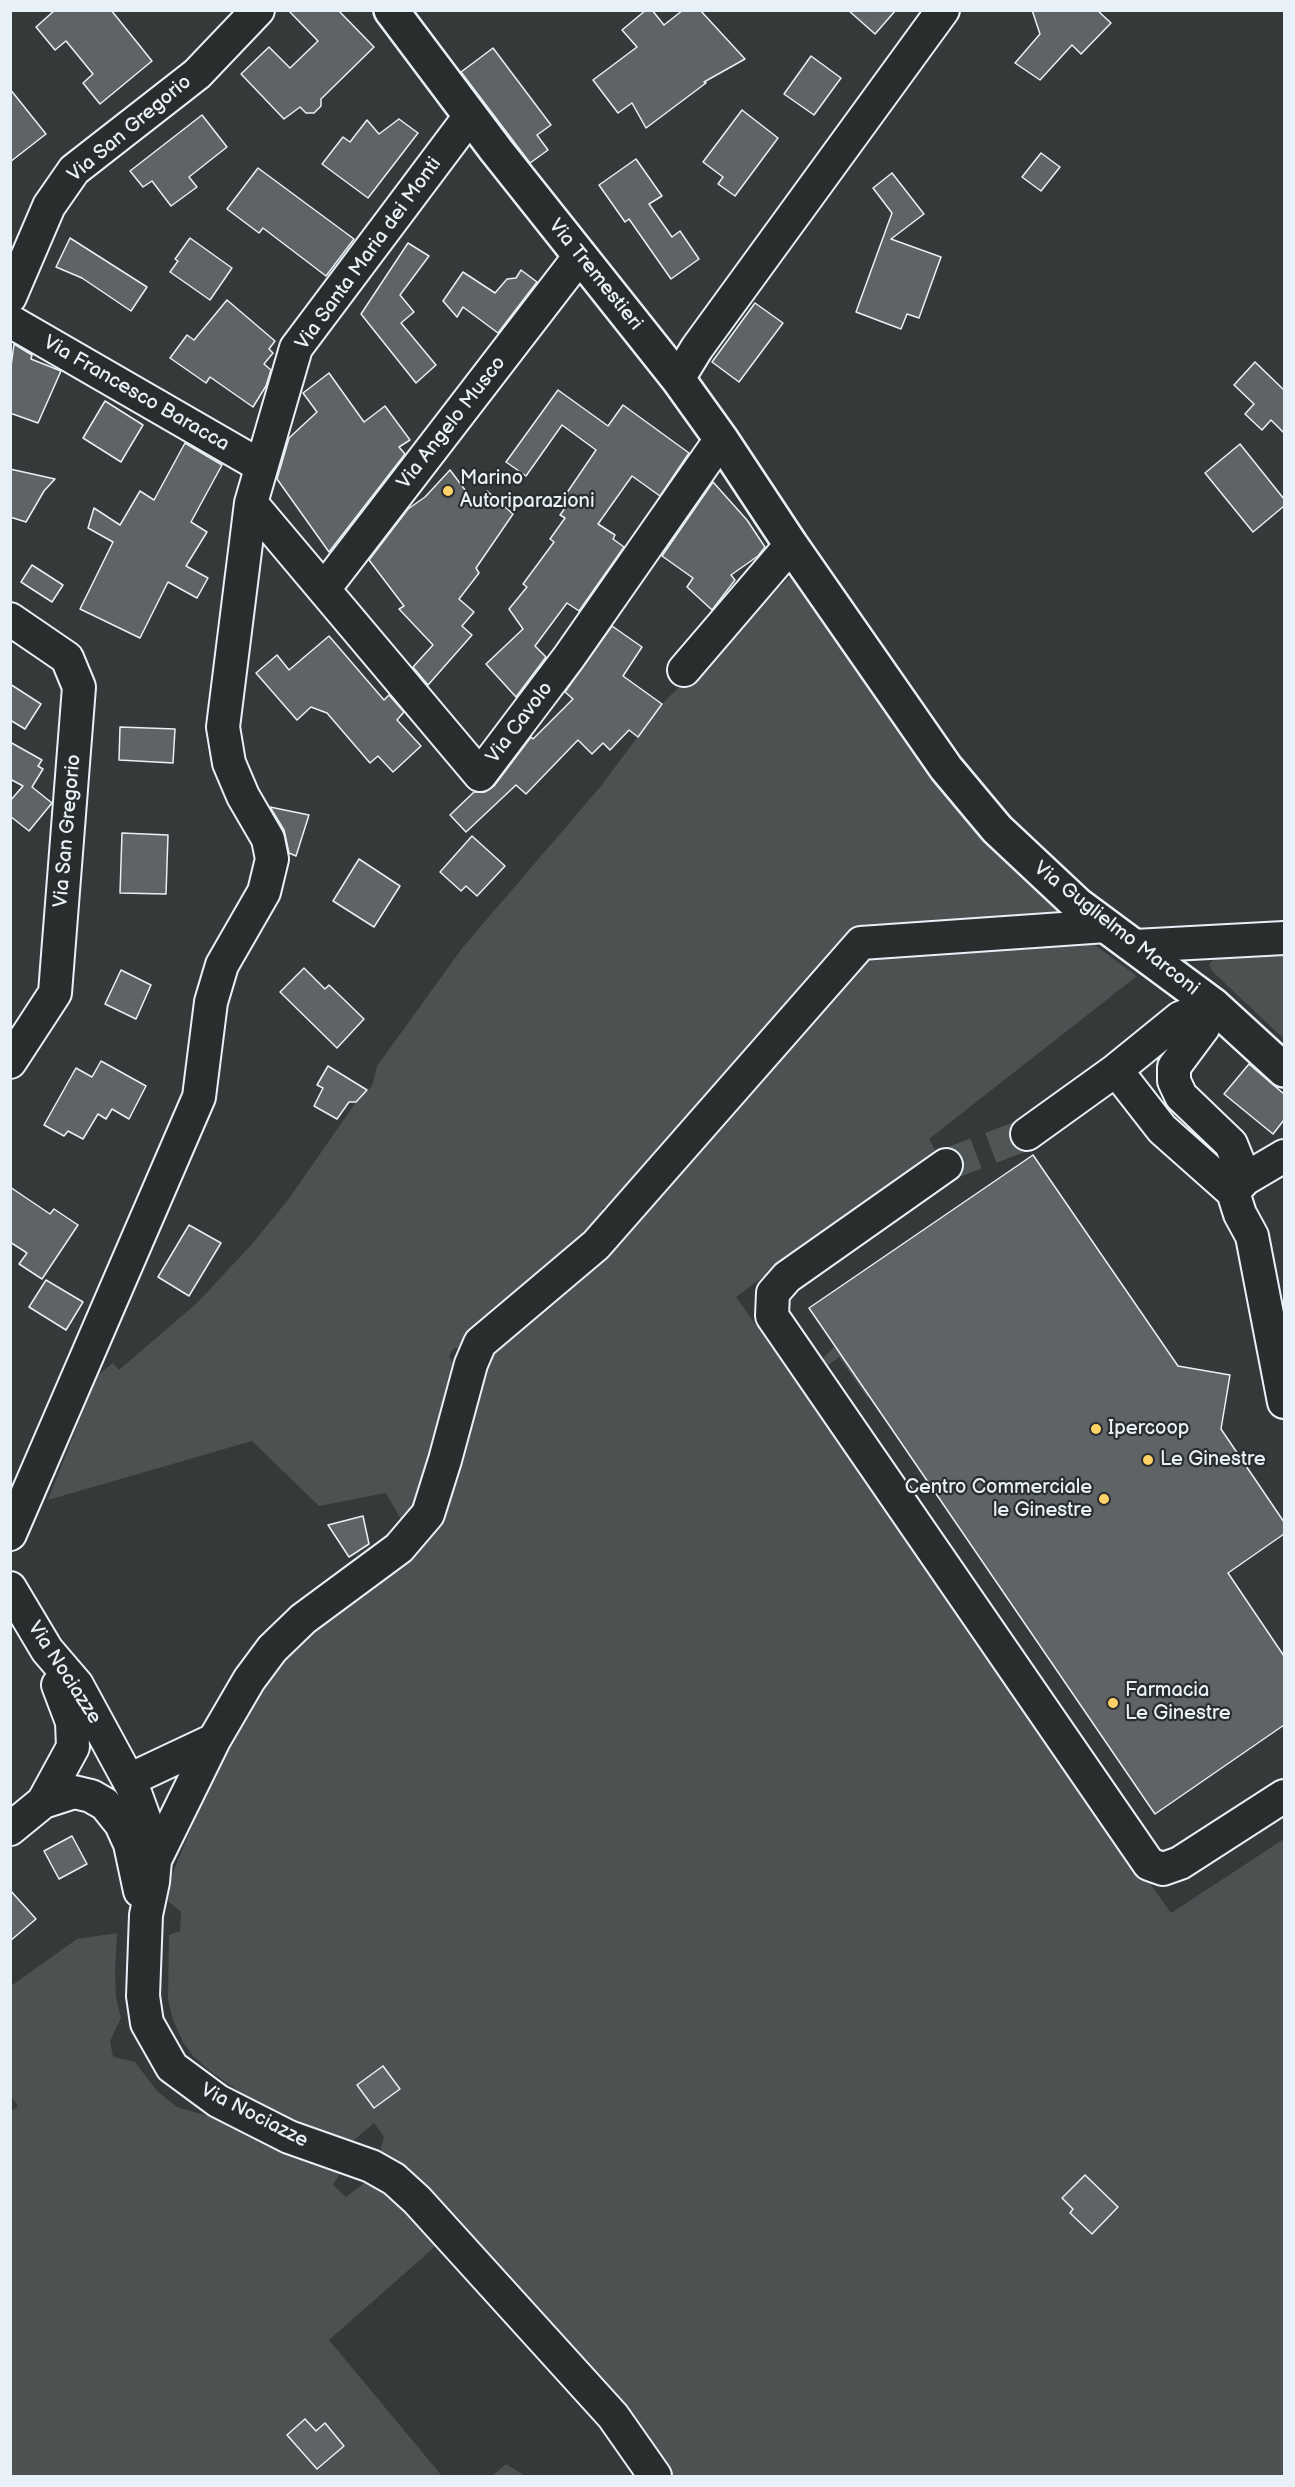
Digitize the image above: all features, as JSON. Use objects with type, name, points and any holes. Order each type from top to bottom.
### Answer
[{"type":"main road","name":"Via Tremestieri","points":[[391,10],[470,116],[678,379],[722,439],[791,544]]},
{"type":"main road","name":"Via Guglielmo Marconi","points":[[791,544],[946,768],[997,829],[1042,873],[1106,926],[1212,1005],[1284,1070]]},
{"type":"street","name":"Via San Gregorio","points":[[10,297],[49,206],[74,170],[196,74],[258,10]]},
{"type":"street","points":[[678,379],[697,348],[943,10]]},
{"type":"street","name":"Via Santa Maria dei Monti","points":[[10,1534],[199,1096],[209,1012],[222,965],[264,892],[267,881],[272,859],[268,839],[243,796],[229,763],[223,727],[251,503],[296,348],[470,116]]},
{"type":"street","name":"Via Angelo Musco","points":[[324,589],[580,256]]},
{"type":"street","name":"Via Francesco Baracca","points":[[10,321],[261,466]]},
{"type":"street","name":"Via Cavolo","points":[[251,503],[480,775],[569,657],[722,439]]},
{"type":"street","points":[[684,670],[791,544]]},
{"type":"street","name":"Via San Gregorio","points":[[10,619],[67,658],[79,687],[55,993],[10,1062]]},
{"type":"street","points":[[155,1860],[214,1740],[249,1680],[272,1649],[303,1619],[399,1548],[428,1514],[446,1460],[471,1364],[480,1343],[596,1245],[861,943],[1106,926]]},
{"type":"street","points":[[1135,946],[1284,938]]},
{"type":"street","points":[[1027,1134],[1116,1070],[1180,1018],[1212,1005]]},
{"type":"street","points":[[1212,1005],[1203,1029],[1174,1067],[1174,1081],[1181,1096],[1231,1144],[1239,1185],[1240,1214],[1252,1236],[1284,1401]]},
{"type":"street","points":[[1116,1070],[1162,1129],[1239,1185]]},
{"type":"street","points":[[1239,1185],[1284,1156]]},
{"type":"street","points":[[946,1165],[787,1276],[772,1293],[772,1316],[1149,1864],[1163,1869],[1180,1863],[1284,1796]]},
{"type":"street","name":"Via Nociazze","points":[[10,1588],[47,1650],[77,1685],[129,1780],[151,1837],[155,1860],[146,1915],[143,1996],[147,2023],[172,2067],[218,2101],[289,2138],[371,2166],[394,2179],[417,2200],[613,2416],[655,2476]]},
{"type":"street","points":[[10,1830],[43,1802],[73,1747],[72,1722],[47,1650]]},
{"type":"street","points":[[129,1780],[214,1740]]},
{"type":"street","points":[[43,1802],[74,1792],[91,1796],[105,1804],[121,1824],[130,1844],[146,1915]]},
{"type":"shaded area","points":[[793,574],[1072,921],[866,935],[618,1204],[609,1204],[602,1208],[607,1217],[462,1348],[454,1348],[449,1356],[458,1372],[432,1481],[404,1525],[386,1493],[319,1506],[252,1441],[48,1500],[97,1376],[113,1363],[119,1370],[197,1303],[251,1245],[288,1200],[356,1102],[372,1086],[377,1066],[463,947],[601,786],[662,704]]},
{"type":"shaded area","points":[[1085,938],[1137,976],[929,1139],[935,1150],[736,1297],[1171,1913],[1284,1839],[1284,2476],[670,2476],[378,2159],[384,2137],[374,2123],[347,2146],[263,2108],[211,2072],[193,2056],[183,2042],[173,2020],[168,2000],[169,1935],[180,1931],[181,1912],[168,1901],[171,1877],[241,1709],[301,1640],[428,1538],[442,1520],[491,1352],[864,958]]},
{"type":"shaded area","points":[[1284,946],[1284,1039],[1212,971],[1209,964],[1216,957]]},
{"type":"shaded area","points":[[835,1346],[869,1396],[867,1397],[839,1357],[823,1369],[821,1360]]},
{"type":"shaded area","points":[[117,1933],[116,1997],[121,2018],[110,2041],[113,2057],[135,2062],[157,2091],[177,2107],[224,2121],[340,2173],[333,2185],[346,2197],[368,2180],[387,2187],[438,2244],[329,2340],[442,2476],[11,2476],[10,2112],[18,2106],[11,2097],[11,1986],[77,1939]]},
{"type":"shaded area","points":[[506,2464],[525,2476],[492,2476]]},
{"type":"building","points":[[55,10],[111,10],[152,61],[100,104],[83,83],[93,74],[66,41],[55,50],[36,27]]},
{"type":"building","points":[[288,10],[338,10],[374,47],[321,99],[321,106],[314,113],[306,113],[300,107],[284,119],[241,74],[269,47],[290,68],[318,41]]},
{"type":"building","points":[[646,10],[652,10],[664,25],[683,10],[700,10],[745,59],[704,82],[706,83],[646,128],[632,103],[618,113],[593,80],[637,47],[622,30]]},
{"type":"building","points":[[848,10],[896,10],[875,34]]},
{"type":"building","points":[[1032,10],[1097,10],[1111,23],[1081,54],[1072,45],[1040,80],[1015,63],[1040,34]]},
{"type":"building","points":[[493,48],[551,125],[537,135],[548,150],[530,163],[461,72]]},
{"type":"building","points":[[811,56],[841,78],[814,115],[784,94]]},
{"type":"building","points":[[10,89],[46,134],[10,162]]},
{"type":"building","points":[[742,110],[778,138],[735,196],[718,184],[723,177],[703,162]]},
{"type":"building","points":[[202,115],[227,147],[189,177],[197,187],[171,206],[152,181],[143,187],[130,171]]},
{"type":"building","points":[[399,119],[418,133],[368,198],[322,164],[343,137],[350,142],[367,120],[379,134]]},
{"type":"building","points":[[1041,153],[1060,167],[1041,191],[1022,177]]},
{"type":"building","points":[[636,159],[662,196],[649,204],[672,237],[680,231],[699,259],[671,279],[629,219],[625,222],[599,185]]},
{"type":"building","points":[[258,168],[354,239],[326,276],[263,228],[259,233],[227,209]]},
{"type":"building","points":[[892,173],[924,214],[891,239],[941,257],[919,318],[907,314],[901,329],[856,312],[892,213],[873,188]]},
{"type":"building","points":[[70,238],[147,287],[131,311],[82,278],[56,267]]},
{"type":"building","points":[[190,238],[232,268],[210,300],[170,272],[178,261],[175,259]]},
{"type":"building","points":[[408,243],[429,256],[400,295],[414,312],[401,323],[436,365],[416,383],[361,314]]},
{"type":"building","points":[[521,270],[537,282],[498,333],[463,307],[457,317],[443,301],[463,272],[495,293],[507,279],[516,278]]},
{"type":"building","points":[[227,300],[275,341],[269,349],[273,353],[264,364],[271,370],[266,386],[253,407],[210,377],[206,383],[170,358],[187,335],[194,340]]},
{"type":"building","points":[[755,303],[783,323],[739,382],[712,362]]},
{"type":"building","points":[[14,344],[32,355],[31,359],[61,371],[38,423],[10,413],[10,374]]},
{"type":"building","points":[[1255,362],[1284,390],[1284,433],[1271,420],[1262,430],[1245,414],[1254,404],[1234,385]]},
{"type":"building","points":[[329,373],[364,422],[385,406],[410,440],[399,447],[405,454],[329,552],[277,479],[289,438],[317,412],[303,393]]},
{"type":"building","points":[[558,390],[608,426],[623,405],[689,453],[660,496],[632,476],[598,524],[615,535],[613,539],[624,547],[579,611],[567,603],[535,646],[546,657],[516,697],[486,664],[523,629],[509,609],[527,587],[523,584],[554,542],[550,539],[565,518],[560,515],[568,504],[562,500],[596,450],[562,425],[526,476],[506,462]]},
{"type":"building","points":[[105,401],[143,425],[121,462],[83,438]]},
{"type":"building","points":[[185,443],[222,465],[191,522],[207,532],[186,566],[208,578],[197,598],[168,582],[140,638],[80,609],[113,542],[88,528],[94,508],[120,525],[140,491],[154,500]]},
{"type":"building","points":[[1240,444],[1284,499],[1284,506],[1253,532],[1205,473]]},
{"type":"building","points":[[10,469],[55,479],[44,491],[26,522],[10,517]]},
{"type":"building","points":[[450,470],[478,507],[487,491],[513,514],[476,568],[479,573],[459,599],[474,612],[462,626],[472,635],[428,685],[413,667],[433,645],[399,609],[404,606],[369,560],[408,509],[425,497]]},
{"type":"building","points":[[713,482],[747,520],[765,547],[758,556],[731,575],[735,580],[712,610],[687,587],[693,578],[662,556]]},
{"type":"building","points":[[32,565],[63,585],[52,602],[21,582]]},
{"type":"building","points":[[612,626],[642,647],[623,676],[662,704],[638,737],[629,730],[610,750],[603,743],[592,754],[578,740],[526,794],[516,785],[466,832],[450,815],[474,792],[485,792],[494,786],[531,737],[533,739],[573,699],[565,692]]},
{"type":"building","points":[[329,636],[384,700],[389,695],[404,712],[397,720],[421,746],[393,772],[378,756],[370,763],[327,713],[311,707],[297,720],[256,673],[277,655],[289,670]]},
{"type":"building","points":[[10,684],[41,704],[25,729],[10,720]]},
{"type":"building","points":[[120,727],[175,729],[173,763],[119,760]]},
{"type":"building","points":[[10,742],[42,760],[38,766],[43,769],[32,787],[52,803],[29,831],[10,816],[10,801],[23,786],[10,779]]},
{"type":"building","points":[[270,807],[309,815],[296,856],[289,853],[284,830]]},
{"type":"building","points":[[122,833],[168,835],[166,894],[120,893]]},
{"type":"building","points":[[472,836],[505,866],[477,896],[466,886],[461,891],[440,872]]},
{"type":"building","points":[[359,859],[400,886],[374,927],[333,901]]},
{"type":"building","points":[[304,968],[325,989],[329,985],[364,1019],[337,1048],[280,992]]},
{"type":"building","points":[[121,970],[151,985],[136,1019],[105,1004]]},
{"type":"building","points":[[101,1061],[146,1086],[129,1119],[112,1109],[106,1119],[98,1114],[83,1139],[68,1131],[64,1136],[44,1125],[76,1068],[92,1077]]},
{"type":"building","points":[[1249,1064],[1284,1094],[1284,1120],[1273,1134],[1224,1094]]},
{"type":"building","points":[[328,1066],[367,1090],[356,1102],[349,1102],[337,1119],[314,1106],[323,1088],[317,1085]]},
{"type":"building","name":"Centro Commerciale le Ginestre","points":[[1033,1155],[1178,1366],[1230,1375],[1221,1429],[1284,1522],[1284,1534],[1228,1573],[1284,1656],[1284,1725],[1155,1814],[809,1308]]},
{"type":"building","points":[[10,1187],[50,1214],[54,1209],[78,1225],[42,1279],[19,1264],[27,1253],[10,1242]]},
{"type":"building","points":[[189,1225],[221,1243],[189,1296],[158,1277]]},
{"type":"building","points":[[46,1280],[83,1302],[66,1330],[29,1307]]},
{"type":"building","points":[[363,1516],[369,1544],[349,1557],[328,1525]]},
{"type":"building","points":[[72,1836],[87,1864],[59,1879],[44,1851]]},
{"type":"building","points":[[10,1890],[36,1919],[10,1941]]},
{"type":"building","points":[[383,2066],[400,2089],[374,2108],[357,2085]]},
{"type":"building","points":[[1085,2175],[1118,2207],[1092,2234],[1070,2213],[1073,2209],[1062,2198]]},
{"type":"building","points":[[305,2419],[316,2431],[325,2423],[344,2446],[317,2469],[287,2435]]},
{"type":"tunnel","points":[[946,1165],[1027,1134]]},
{"type":"place","name":"Marino Autoriparazioni","points":[[448,491]]},
{"type":"place","name":"Ipercoop","points":[[1096,1429]]},
{"type":"place","name":"Le Ginestre","points":[[1148,1460]]},
{"type":"place","name":"Centro Commerciale le Ginestre","points":[[1104,1499]]},
{"type":"place","name":"Farmacia Le Ginestre","points":[[1113,1703]]}]
